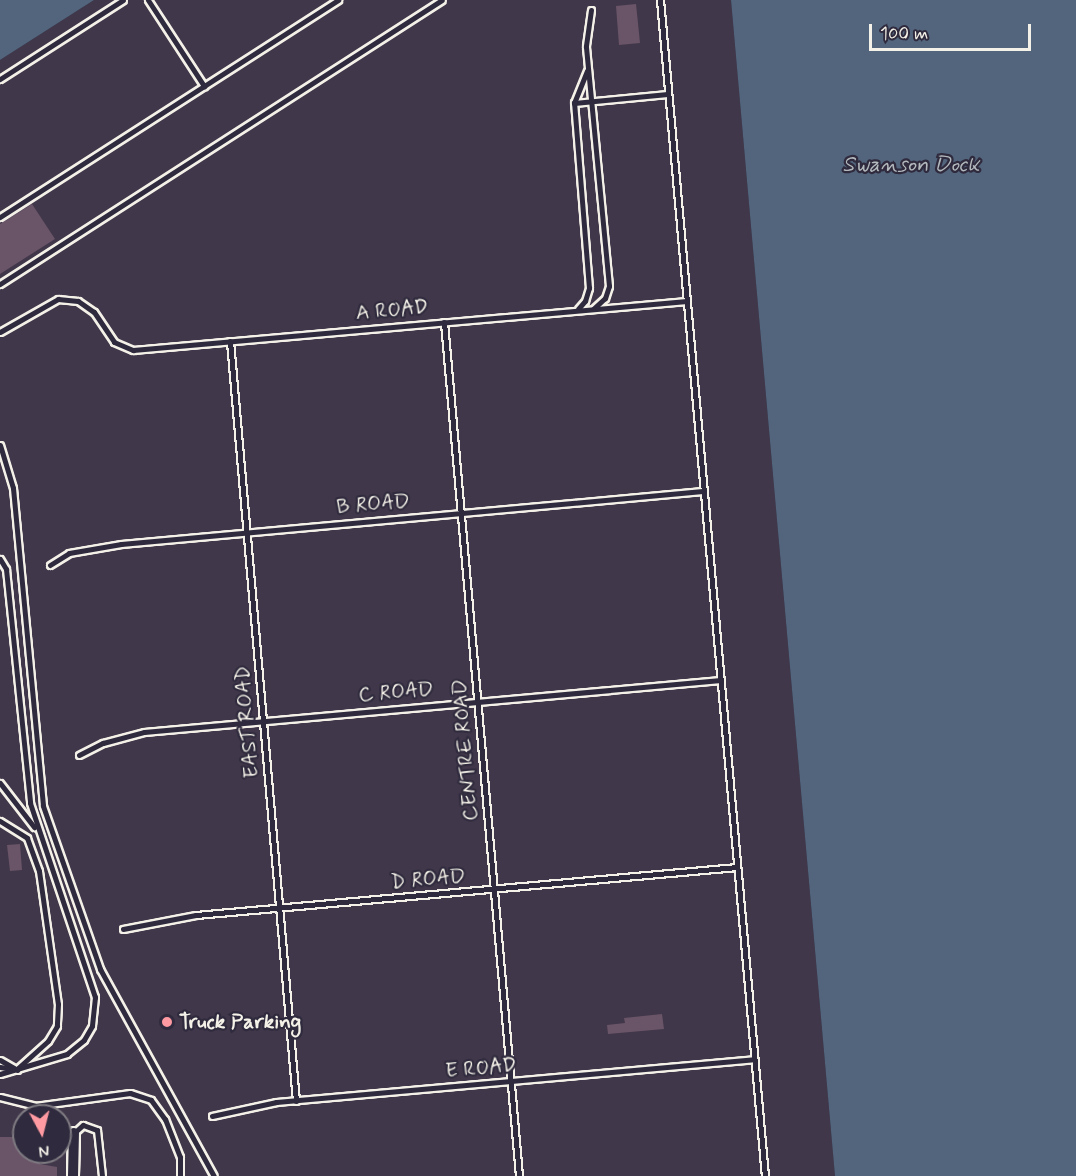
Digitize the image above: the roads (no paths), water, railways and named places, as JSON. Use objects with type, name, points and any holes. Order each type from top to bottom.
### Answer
[{"type":"street","points":[[73,1176],[74,1134]]},
{"type":"lane","points":[[0,79],[123,0]]},
{"type":"lane","points":[[148,0],[204,86]]},
{"type":"lane","points":[[0,217],[339,0]]},
{"type":"lane","points":[[0,284],[442,0]]},
{"type":"lane","points":[[660,0],[765,1176]]},
{"type":"lane","points":[[591,10],[586,34],[588,69],[609,286],[605,298],[593,309]]},
{"type":"lane","points":[[573,311],[583,305],[589,291],[574,103],[588,69]]},
{"type":"lane","points":[[574,103],[668,94]]},
{"type":"lane","name":"A ROAD","points":[[0,332],[58,299],[78,301],[110,331],[114,342],[133,350],[687,301]]},
{"type":"lane","name":"CENTRE ROAD","points":[[444,322],[519,1176]]},
{"type":"lane","name":"EAST ROAD","points":[[230,341],[296,1101]]},
{"type":"lane","points":[[0,445],[13,488],[43,806],[100,969],[214,1176]]},
{"type":"lane","name":"B ROAD","points":[[50,565],[69,553],[93,548],[704,491]]},
{"type":"lane","points":[[0,559],[6,569],[35,828],[95,998],[92,1026],[84,1040],[67,1054],[0,1074]]},
{"type":"lane","name":"C ROAD","points":[[79,755],[103,742],[144,732],[721,680]]},
{"type":"lane","points":[[0,783],[35,828]]},
{"type":"lane","points":[[0,821],[27,838],[39,871],[58,1004],[57,1026],[48,1041],[17,1070]]},
{"type":"lane","name":"D ROAD","points":[[123,929],[196,915],[737,867]]},
{"type":"lane","name":"E ROAD","points":[[212,1116],[296,1101],[754,1059]]},
{"type":"lane","points":[[0,1060],[17,1070]]},
{"type":"lane","points":[[0,1067],[17,1070]]},
{"type":"lane","points":[[0,1097],[34,1106],[130,1093],[151,1100],[165,1119],[180,1157],[180,1176]]},
{"type":"lane","points":[[74,1134],[83,1125],[97,1130],[102,1146],[102,1176]]},
{"type":"water","points":[[0,0],[94,0],[0,60]]},
{"type":"water","name":"Swanson Dock","points":[[731,0],[1076,0],[1076,1176],[835,1176]]},
{"type":"place","name":"Truck Parking","points":[[167,1022]]}]
